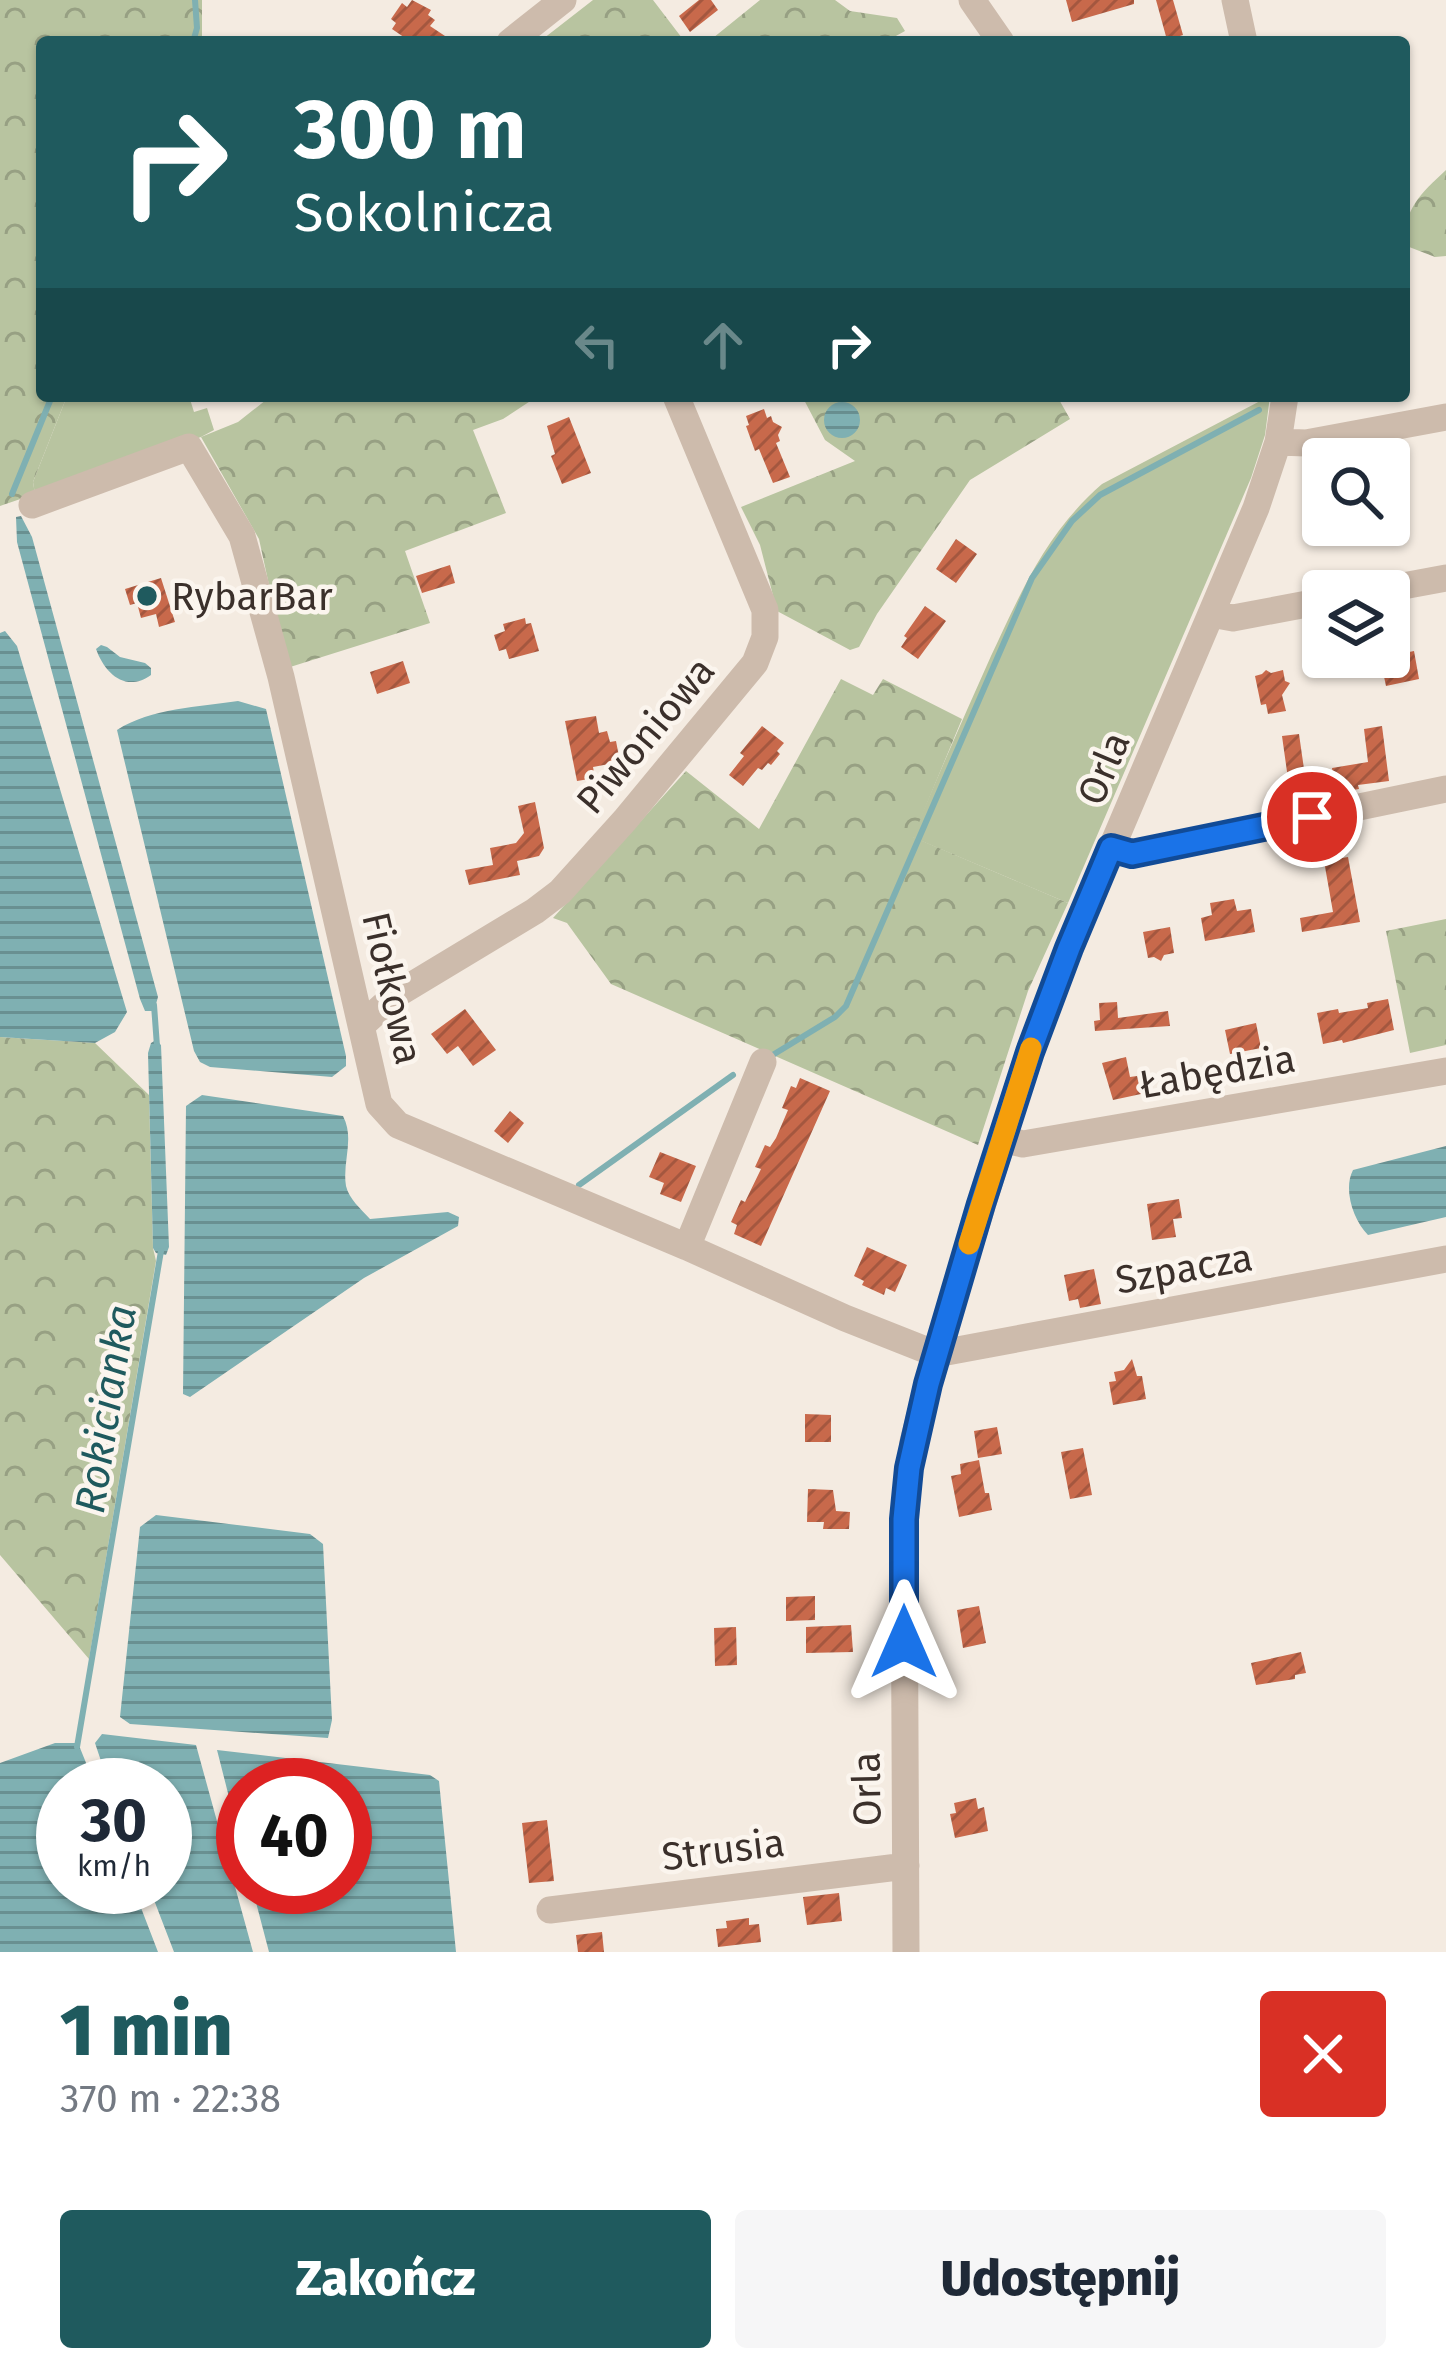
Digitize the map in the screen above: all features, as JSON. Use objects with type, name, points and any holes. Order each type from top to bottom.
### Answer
[{"type":"street","points":[[518,36],[563,0]]},
{"type":"street","points":[[972,0],[996,36]]},
{"type":"street","points":[[1235,0],[1243,36]]},
{"type":"street","name":"Piwoniowa","points":[[362,1024],[394,995],[560,892],[755,663],[765,637],[765,610],[678,402]]},
{"type":"street","name":"Orla","points":[[906,1952],[904,1519],[914,1442],[936,1354],[1048,1000],[1256,508],[1278,442],[1284,402]]},
{"type":"street","points":[[1278,442],[1306,443],[1446,417]]},
{"type":"street","name":"Fiołkowa","points":[[32,505],[189,447],[242,536],[281,676],[379,1104],[398,1125],[936,1354]]},
{"type":"street","points":[[1410,585],[1446,578]]},
{"type":"street","points":[[1211,614],[1233,618],[1302,605]]},
{"type":"street","points":[[1111,848],[1132,854],[1446,789]]},
{"type":"street","points":[[687,1247],[764,1062]]},
{"type":"street","name":"Łabędzia","points":[[1002,1139],[1023,1144],[1446,1072]]},
{"type":"street","name":"Szpacza","points":[[936,1354],[1446,1259]]},
{"type":"street","name":"Strusia","points":[[550,1910],[905,1866]]},
{"type":"green space","points":[[0,0],[202,0],[202,36],[36,36],[36,402],[65,402],[33,482],[35,494],[0,506]]},
{"type":"green space","points":[[593,0],[653,0],[680,36],[547,36]]},
{"type":"green space","points":[[760,0],[835,0],[850,11],[897,18],[905,31],[896,36],[715,36]]},
{"type":"green space","points":[[1446,170],[1446,256],[1410,247],[1410,214]]},
{"type":"green space","points":[[65,402],[191,402],[194,412],[207,408],[214,430],[201,437],[35,494],[33,482]]},
{"type":"green space","points":[[263,402],[529,402],[503,419],[473,430],[506,513],[405,551],[430,623],[287,668],[259,539],[201,437],[238,422]]},
{"type":"green space","points":[[805,402],[1060,402],[1070,419],[970,480],[859,647],[850,650],[777,611],[760,545],[741,507],[855,461],[825,440]]},
{"type":"green space","points":[[1258,402],[1269,402],[1251,478],[1068,903],[912,837],[1037,564],[1065,522],[1102,484]]},
{"type":"green space","points":[[841,679],[873,695],[883,679],[962,719],[913,837],[1068,903],[1028,991],[978,1145],[611,984],[567,923],[553,918],[686,771],[759,829]]},
{"type":"green space","points":[[1446,919],[1446,1045],[1410,1053],[1386,931]]},
{"type":"green space","points":[[0,1037],[95,1043],[149,1095],[156,1261],[89,1659],[0,1555]]},
{"type":"water","points":[[842,402],[855,407],[860,420],[855,433],[842,438],[829,433],[824,420],[829,407]]},
{"type":"water","points":[[21,516],[32,537],[158,997],[154,1011],[145,1011],[140,999],[17,542],[16,517]]},
{"type":"water","points":[[5,631],[17,646],[127,1012],[115,1032],[95,1043],[0,1037],[0,633]]},
{"type":"water","points":[[101,645],[120,657],[145,663],[151,675],[133,682],[118,678],[100,658],[96,649]]},
{"type":"water","points":[[238,701],[266,709],[346,1056],[346,1066],[332,1077],[210,1067],[194,1051],[117,730],[160,713]]},
{"type":"water","points":[[156,1040],[161,1045],[166,1255],[153,1248],[148,1053]]},
{"type":"water","points":[[202,1095],[343,1116],[348,1133],[346,1186],[370,1219],[448,1212],[459,1217],[458,1226],[364,1278],[190,1397],[183,1394],[186,1106]]},
{"type":"water","points":[[1446,1146],[1446,1217],[1368,1235],[1351,1204],[1353,1170]]},
{"type":"water","points":[[156,1515],[310,1534],[323,1544],[332,1720],[328,1738],[130,1724],[120,1717],[140,1527]]},
{"type":"water","points":[[102,1734],[196,1745],[216,1818],[216,1914],[243,1914],[253,1952],[174,1952],[159,1914],[192,1914],[192,1758],[100,1758],[95,1743]]},
{"type":"water","points":[[55,1743],[78,1743],[84,1758],[36,1758],[36,1914],[143,1914],[158,1952],[0,1952],[0,1763]]},
{"type":"water","points":[[217,1750],[285,1758],[219,1758]]},
{"type":"water","points":[[372,1768],[430,1775],[439,1781],[456,1952],[269,1952],[259,1914],[372,1914]]},
{"type":"building","points":[[412,0],[431,10],[428,15],[435,20],[430,26],[445,36],[402,36],[392,29],[396,23],[391,19],[402,3],[407,7]]},
{"type":"building","points":[[699,0],[711,0],[718,10],[690,32],[679,16]]},
{"type":"building","points":[[1066,0],[1134,0],[1134,4],[1072,22]]},
{"type":"building","points":[[1156,0],[1173,0],[1183,35],[1166,36]]},
{"type":"building","points":[[764,409],[767,418],[771,416],[782,427],[776,443],[790,477],[773,483],[746,426],[746,416]]},
{"type":"building","points":[[569,417],[591,473],[562,484],[551,456],[555,454],[547,426]]},
{"type":"building","points":[[956,539],[977,554],[956,583],[936,569]]},
{"type":"building","points":[[450,565],[455,583],[422,593],[416,576]]},
{"type":"building","name":"RybarBar","points":[[161,578],[175,622],[159,627],[156,614],[141,618],[137,603],[130,605],[125,589]]},
{"type":"building","points":[[925,606],[946,621],[918,659],[901,647]]},
{"type":"building","points":[[525,618],[539,651],[509,659],[506,649],[499,651],[494,635],[505,631],[503,624]]},
{"type":"building","points":[[1414,651],[1419,679],[1386,686],[1384,678],[1410,678],[1410,652]]},
{"type":"building","points":[[403,661],[410,683],[377,694],[370,672]]},
{"type":"building","points":[[1283,670],[1290,683],[1282,695],[1286,711],[1268,714],[1266,704],[1261,705],[1255,676]]},
{"type":"building","points":[[596,716],[599,733],[607,731],[610,742],[616,741],[620,762],[593,767],[595,778],[577,781],[565,721]]},
{"type":"building","points":[[762,726],[784,743],[771,765],[758,768],[743,786],[729,775]]},
{"type":"building","points":[[1382,726],[1389,781],[1336,793],[1332,768],[1368,762],[1364,729]]},
{"type":"building","points":[[1299,734],[1307,790],[1290,793],[1282,736]]},
{"type":"building","points":[[535,802],[544,848],[539,856],[517,861],[520,875],[469,885],[465,870],[493,865],[490,848],[516,843],[524,833],[518,806]]},
{"type":"building","points":[[1348,857],[1360,922],[1302,932],[1300,918],[1333,912],[1324,861]]},
{"type":"building","points":[[1234,899],[1237,911],[1251,909],[1255,932],[1205,941],[1201,918],[1212,915],[1210,903]]},
{"type":"building","points":[[1170,927],[1174,953],[1161,961],[1148,958],[1143,932]]},
{"type":"building","points":[[1388,999],[1394,1030],[1323,1044],[1317,1013],[1368,1008],[1367,1003]]},
{"type":"building","points":[[1117,1002],[1118,1018],[1168,1011],[1170,1026],[1095,1031],[1099,1003]]},
{"type":"building","points":[[465,1009],[496,1050],[473,1066],[458,1046],[447,1054],[431,1034]]},
{"type":"building","points":[[1256,1023],[1261,1048],[1230,1054],[1225,1030]]},
{"type":"building","points":[[1126,1057],[1130,1077],[1137,1076],[1141,1094],[1113,1100],[1102,1063]]},
{"type":"building","points":[[800,1078],[830,1091],[761,1246],[734,1234],[737,1225],[731,1222],[761,1169],[755,1167],[765,1145],[770,1147],[776,1138],[788,1110],[782,1108],[791,1086],[796,1088]]},
{"type":"building","points":[[510,1111],[524,1123],[508,1143],[494,1131]]},
{"type":"building","points":[[660,1152],[696,1166],[681,1202],[660,1194],[664,1183],[649,1177]]},
{"type":"building","points":[[1179,1199],[1182,1218],[1173,1219],[1176,1237],[1152,1240],[1147,1204]]},
{"type":"building","points":[[867,1247],[907,1265],[895,1292],[886,1288],[884,1295],[854,1276]]},
{"type":"building","points":[[1094,1269],[1101,1304],[1080,1308],[1078,1299],[1069,1301],[1064,1275]]},
{"type":"building","points":[[1132,1359],[1137,1376],[1142,1376],[1146,1399],[1113,1405],[1109,1382],[1116,1381],[1114,1372],[1124,1370]]},
{"type":"building","points":[[805,1414],[831,1415],[831,1442],[805,1442]]},
{"type":"building","points":[[997,1427],[1002,1454],[978,1458],[974,1431]]},
{"type":"building","points":[[1083,1448],[1092,1495],[1070,1499],[1061,1452]]},
{"type":"building","points":[[979,1460],[992,1510],[959,1517],[951,1476],[961,1474],[960,1464]]},
{"type":"building","points":[[808,1489],[833,1490],[836,1511],[850,1512],[849,1529],[823,1529],[824,1522],[807,1522]]},
{"type":"building","points":[[815,1596],[815,1620],[786,1621],[786,1597]]},
{"type":"building","points":[[979,1606],[986,1643],[963,1648],[957,1610]]},
{"type":"building","points":[[851,1625],[853,1652],[806,1653],[806,1627]]},
{"type":"building","points":[[736,1627],[737,1665],[715,1666],[714,1628]]},
{"type":"building","points":[[1301,1652],[1306,1673],[1256,1685],[1251,1663]]},
{"type":"building","points":[[976,1798],[978,1809],[984,1807],[988,1831],[955,1838],[950,1814],[956,1813],[954,1803]]},
{"type":"building","points":[[547,1820],[554,1881],[529,1883],[522,1823]]},
{"type":"building","points":[[839,1893],[842,1921],[807,1925],[803,1897]]},
{"type":"building","points":[[749,1918],[749,1925],[759,1924],[761,1942],[718,1947],[716,1929],[727,1928],[726,1921]]},
{"type":"building","points":[[602,1932],[604,1952],[578,1952],[576,1935]]},
{"type":"waterway","name":"Rokicianka","points":[[195,0],[195,36]]},
{"type":"waterway","name":"Rokicianka","points":[[12,494],[50,402]]},
{"type":"waterway","points":[[771,1056],[846,1006],[1032,578],[1072,521],[1100,495],[1259,410]]},
{"type":"waterway","points":[[154,1005],[157,1046]]},
{"type":"waterway","points":[[579,1185],[733,1075]]},
{"type":"waterway","name":"Rokicianka","points":[[77,1747],[161,1251]]},
{"type":"slow traffic","points":[[969,1244],[1031,1048]]},
{"type":"place","name":"RybarBar","points":[[147,596]]},
{"type":"route","points":[[904,1642],[904,1519],[909,1468],[928,1384],[1030,1052],[1111,848],[1132,854],[1312,817]]}]
